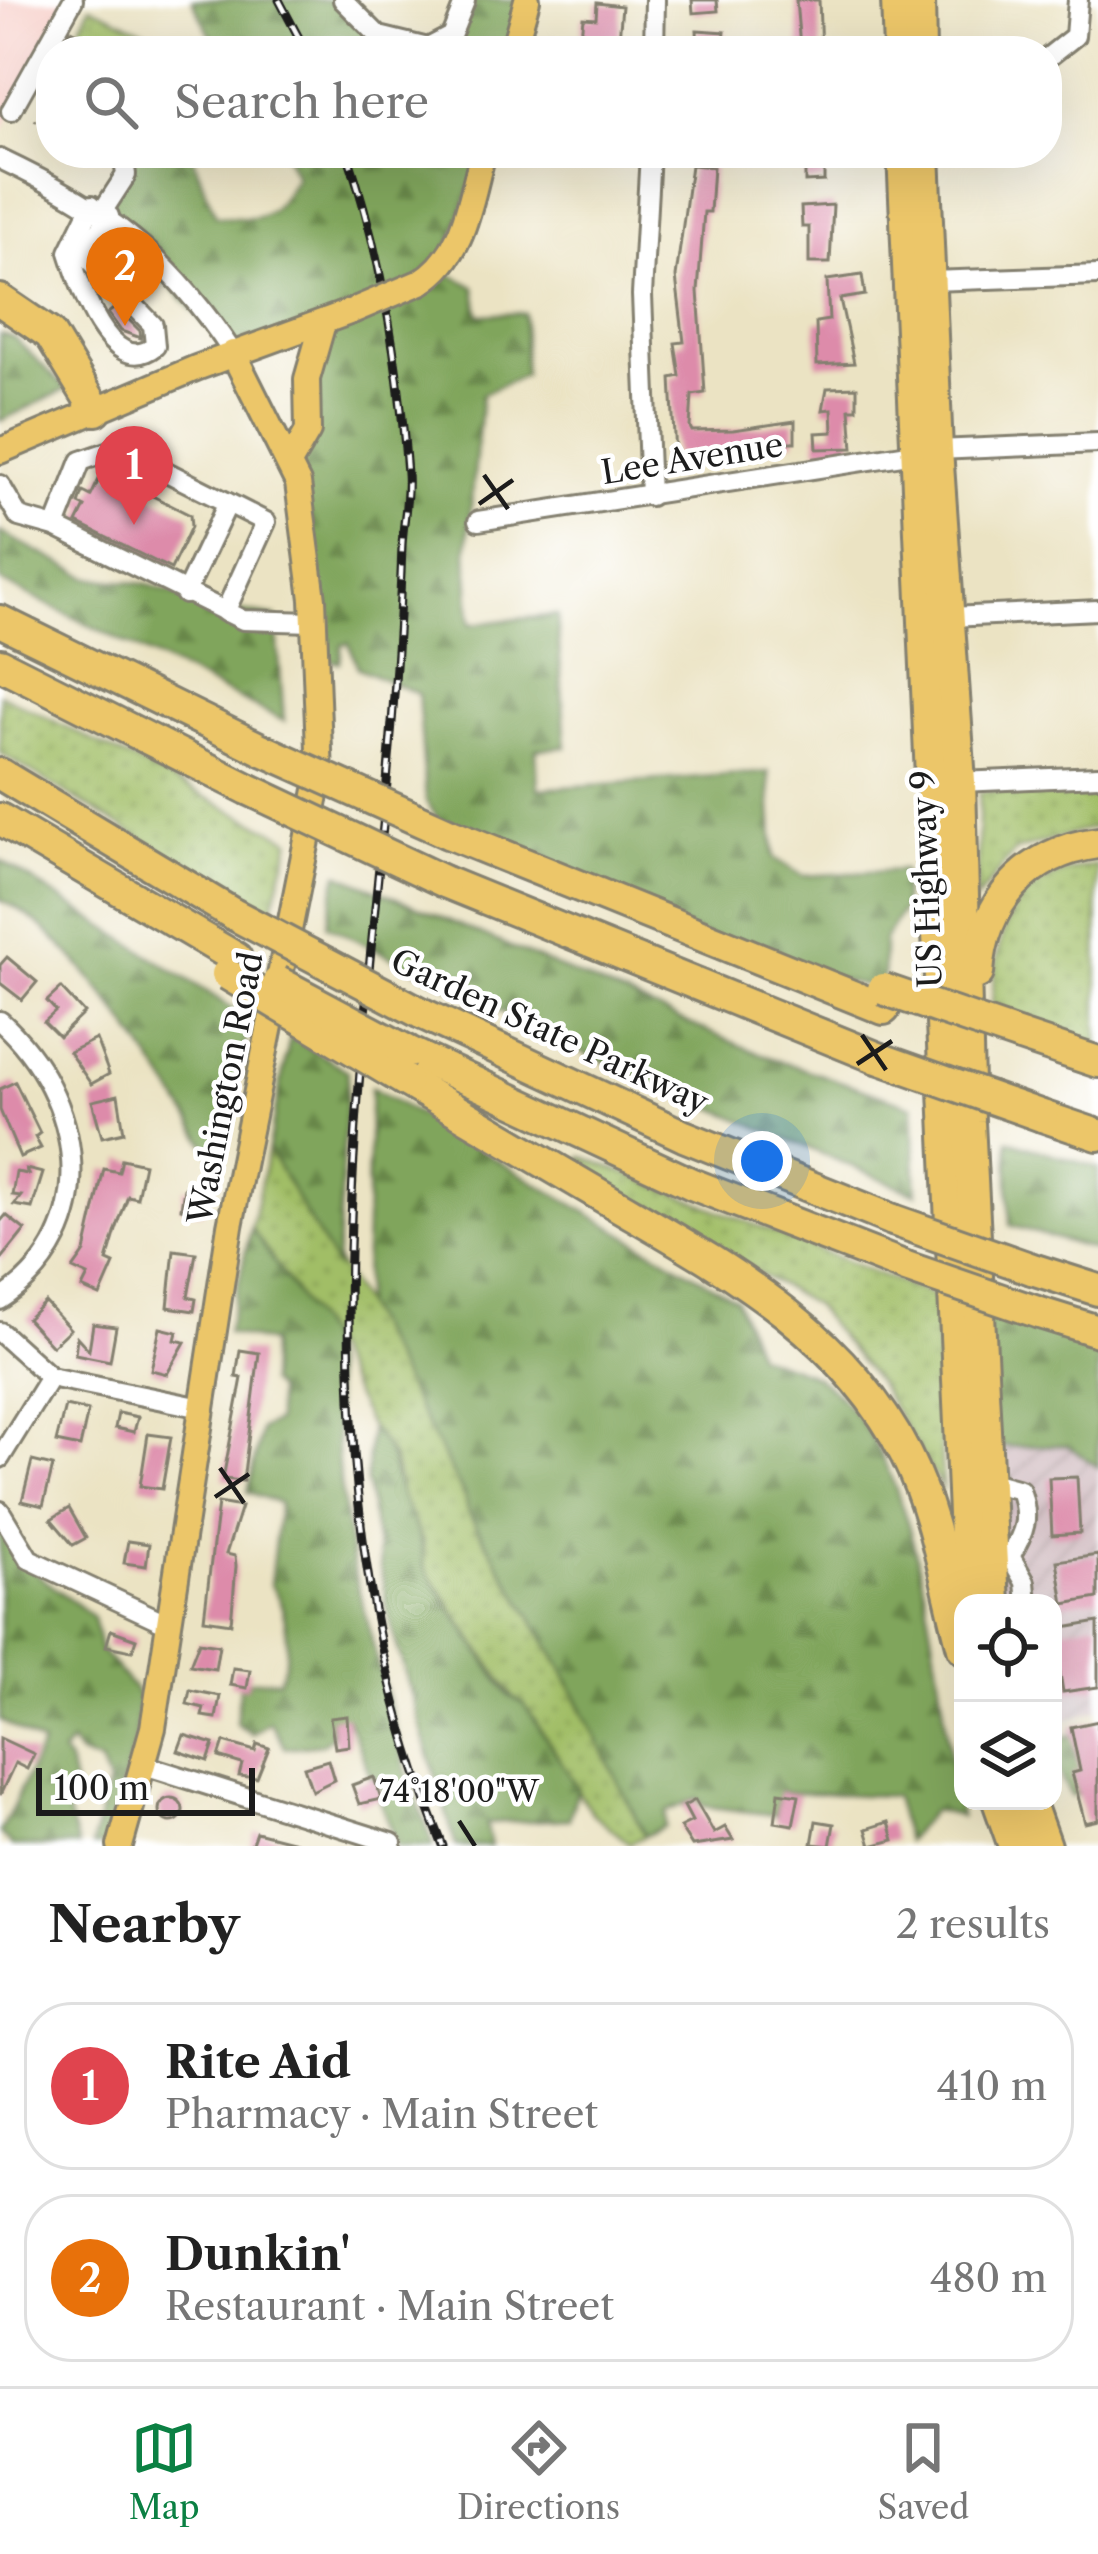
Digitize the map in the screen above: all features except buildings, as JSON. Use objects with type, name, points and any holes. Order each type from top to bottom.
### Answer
[{"type":"highway","points":[[897,0],[898,36]]},
{"type":"highway","points":[[919,0],[920,36]]},
{"type":"highway","name":"US Highway 9","points":[[904,168],[926,452],[968,1594]]},
{"type":"highway","name":"US Highway 9","points":[[925,168],[930,281],[926,452],[950,617],[960,782],[969,1122],[987,1481],[1000,1552],[995,1594]]},
{"type":"highway","points":[[0,299],[50,334],[96,410]]},
{"type":"highway","points":[[0,621],[263,750],[448,832],[789,969],[1020,1047],[1098,1084]]},
{"type":"highway","points":[[0,664],[248,790],[446,882],[699,990],[1098,1135]]},
{"type":"highway","name":"Garden State Parkway","points":[[0,775],[233,914],[421,1012],[651,1121],[893,1220],[1098,1290]]},
{"type":"highway","points":[[0,819],[232,966],[408,1067],[739,1278],[826,1346],[879,1408],[918,1481],[937,1533],[954,1608]]},
{"type":"highway","points":[[977,1236],[986,1124],[977,978],[985,933],[1003,896],[1032,866],[1069,848],[1098,843]]},
{"type":"highway","points":[[1020,1047],[1098,1062]]},
{"type":"highway","points":[[408,1067],[906,1267],[1098,1330]]},
{"type":"highway","points":[[1001,1810],[1014,1846]]},
{"type":"highway","points":[[1032,1810],[1045,1846]]},
{"type":"main road","points":[[516,36],[527,0]]},
{"type":"main road","points":[[0,451],[233,353],[421,282],[440,270],[457,245],[479,168]]},
{"type":"main road","points":[[291,460],[308,431],[307,380],[323,322]]},
{"type":"main road","name":"Washington Road","points":[[120,1846],[144,1766],[246,1143],[320,776],[314,622],[302,504],[291,460],[233,353]]},
{"type":"street","points":[[53,36],[73,0]]},
{"type":"street","points":[[343,0],[383,36]]},
{"type":"street","points":[[451,36],[464,0]]},
{"type":"street","points":[[654,36],[655,0]]},
{"type":"street","points":[[1062,44],[1079,28],[1078,0]]},
{"type":"street","points":[[11,111],[36,66]]},
{"type":"street","points":[[0,160],[101,211],[173,272],[233,353]]},
{"type":"street","points":[[101,211],[83,254],[153,325],[155,346],[145,353],[132,356],[118,349],[75,273],[69,253],[127,175],[126,168]]},
{"type":"street","points":[[649,168],[642,296],[650,496]]},
{"type":"street","points":[[930,281],[1098,275]]},
{"type":"street","name":"Lee Avenue","points":[[478,520],[926,452],[1098,443]]},
{"type":"street","points":[[55,526],[81,461],[119,448],[228,502],[266,522],[225,612]]},
{"type":"street","points":[[0,485],[19,517],[55,526],[243,620],[314,622]]},
{"type":"street","points":[[185,593],[228,502]]},
{"type":"street","points":[[950,617],[1098,610]]},
{"type":"street","points":[[960,782],[1098,776]]},
{"type":"street","points":[[0,1022],[23,1042],[57,1091],[72,1167],[57,1234],[38,1268],[0,1300]]},
{"type":"street","points":[[0,1332],[50,1376],[202,1408]]},
{"type":"street","points":[[0,1458],[50,1376]]},
{"type":"street","points":[[0,1511],[29,1558],[170,1625]]},
{"type":"street","points":[[1000,1552],[1025,1582],[1026,1594]]},
{"type":"street","points":[[144,1766],[392,1843]]},
{"type":"shaded area","points":[[0,0],[73,0],[53,36],[36,36],[36,68],[0,134]]},
{"type":"shaded area","points":[[1067,1445],[1098,1467],[1098,1709],[1062,1722],[1062,1594],[994,1594],[986,1447]]},
{"type":"green space","points":[[192,0],[343,0],[365,25],[406,36],[211,36]]},
{"type":"green space","points":[[465,0],[527,0],[517,36],[444,36]]},
{"type":"green space","points":[[90,6],[156,36],[85,36],[78,33]]},
{"type":"green space","points":[[127,168],[197,168],[216,216],[246,218],[265,214],[280,202],[296,177],[292,168],[478,168],[441,270],[475,287],[479,315],[524,313],[524,375],[482,394],[467,548],[471,624],[557,615],[566,747],[536,749],[538,789],[769,772],[774,858],[803,876],[903,870],[903,909],[884,940],[883,989],[789,969],[448,833],[426,801],[418,694],[358,668],[349,643],[342,645],[340,662],[315,658],[298,483],[323,323],[233,353],[102,212]]},
{"type":"green space","points":[[0,334],[13,337],[67,389],[0,421]]},
{"type":"green space","points":[[0,532],[90,578],[146,584],[215,607],[276,617],[284,721],[0,581]]},
{"type":"green space","points":[[0,694],[291,840],[270,917],[0,753]]},
{"type":"green space","points":[[1098,785],[1098,826],[1015,851],[976,900],[980,792]]},
{"type":"green space","points":[[0,860],[251,1020],[216,1161],[148,1055],[89,977],[29,916],[0,900]]},
{"type":"green space","points":[[1097,865],[1098,1049],[992,1005],[998,951],[1014,910],[1045,881]]},
{"type":"green space","points":[[338,873],[760,1054],[913,1106],[917,1194],[588,1055],[327,925]]},
{"type":"green space","points":[[290,1037],[348,1071],[336,1267],[268,1149]]},
{"type":"green space","points":[[371,1087],[736,1299],[757,1354],[817,1378],[855,1413],[884,1461],[906,1517],[922,1579],[954,1776],[954,1810],[959,1810],[960,1816],[933,1810],[906,1841],[894,1796],[780,1792],[775,1815],[703,1806],[698,1798],[666,1812],[665,1826],[645,1836],[561,1666],[469,1514],[465,1497],[363,1306]]},
{"type":"green space","points":[[1008,1140],[1098,1168],[1098,1251],[1010,1225]]},
{"type":"green space","points":[[268,1149],[373,1321],[465,1497],[469,1514],[561,1666],[645,1836],[629,1843],[593,1814],[424,1567],[423,1542],[401,1497],[393,1458],[370,1428],[324,1335],[251,1228]]},
{"type":"green space","points":[[582,1156],[936,1297],[942,1488],[878,1383],[813,1305],[577,1166]]},
{"type":"green space","points":[[251,1228],[324,1335],[352,1565],[407,1773],[434,1846],[398,1846],[347,1717],[330,1719],[332,1735],[322,1744],[285,1748],[270,1721],[252,1734],[236,1723],[240,1686],[247,1687],[248,1680],[278,1680],[287,1645],[281,1605],[270,1585],[279,1503],[248,1492],[261,1429],[276,1421],[276,1391],[268,1383],[270,1343],[227,1333]]},
{"type":"green space","points":[[980,1290],[1098,1331],[1098,1467],[1067,1445],[986,1447]]},
{"type":"green space","points":[[370,1428],[389,1454],[419,1538],[424,1567],[509,1696],[524,1704],[578,1788],[569,1819],[486,1823],[491,1846],[456,1846],[389,1619],[366,1481]]},
{"type":"green space","points":[[0,1524],[28,1567],[93,1617],[100,1649],[139,1695],[135,1741],[103,1846],[92,1846],[108,1784],[100,1763],[80,1755],[71,1743],[62,1754],[69,1762],[74,1786],[63,1797],[78,1846],[12,1846],[0,1833],[42,1745],[0,1720]]},
{"type":"green space","points":[[1076,1734],[1087,1795],[1071,1795],[1062,1780],[1062,1738]]},
{"type":"railway","points":[[279,0],[298,36]]},
{"type":"railway","points":[[351,168],[387,311],[407,482],[351,1214],[349,1342],[355,1469],[371,1595],[400,1721],[443,1846]]},
{"type":"place","name":"Dunkin'","points":[[125,326]]},
{"type":"place","name":"Rite Aid","points":[[134,525]]}]
